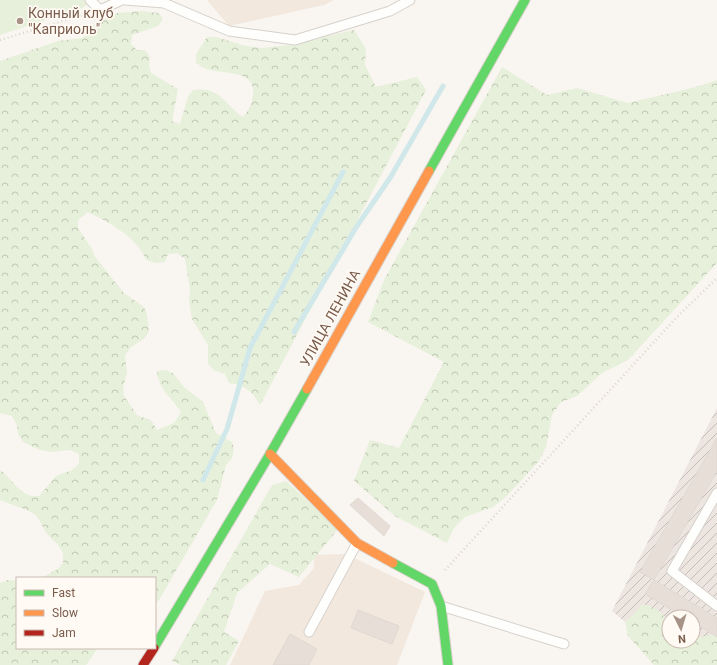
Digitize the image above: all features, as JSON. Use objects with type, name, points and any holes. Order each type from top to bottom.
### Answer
[{"type":"street","name":"УЛИЦА ЛЕНИНА","points":[[156,644],[270,454],[525,0]]},
{"type":"street","points":[[270,454],[357,543],[432,584],[441,606],[448,665]]},
{"type":"street","name":"УЛИЦА ЛЕНИНА","points":[[146,663],[153,649]]},
{"type":"lane","points":[[90,0],[100,10],[122,0]]},
{"type":"lane","points":[[125,0],[164,4],[229,31],[295,40],[390,11],[410,0]]},
{"type":"lane","points":[[717,493],[672,571],[717,606]]},
{"type":"lane","points":[[309,632],[357,543]]},
{"type":"lane","points":[[441,606],[564,644]]},
{"type":"path","points":[[0,40],[100,10]]},
{"type":"path","points":[[432,584],[677,317],[717,278]]},
{"type":"shaded area","points":[[207,0],[334,0],[324,5],[229,26]]},
{"type":"shaded area","points":[[717,408],[717,665],[676,665],[612,611]]},
{"type":"shaded area","points":[[346,554],[425,592],[397,665],[230,665],[265,591],[299,585],[314,568],[314,555]]},
{"type":"green space","name":"Конный клуб \"Каприоль\"","points":[[0,0],[94,0],[82,8],[0,35]]},
{"type":"green space","points":[[142,11],[159,13],[163,19],[158,26],[132,35],[131,44],[137,50],[145,50],[150,57],[149,65],[151,73],[178,89],[172,121],[180,124],[188,97],[193,90],[202,89],[216,93],[243,117],[249,109],[252,101],[253,86],[249,80],[236,74],[204,68],[196,63],[196,54],[207,37],[216,37],[246,46],[262,48],[288,45],[354,30],[366,49],[365,65],[376,87],[417,77],[426,90],[260,405],[251,392],[244,387],[229,383],[225,374],[215,371],[208,364],[208,345],[192,319],[189,300],[190,289],[185,259],[177,253],[168,254],[165,262],[156,263],[146,260],[136,244],[122,232],[105,221],[88,212],[78,220],[78,228],[92,249],[95,257],[124,293],[144,307],[147,314],[149,331],[145,338],[130,348],[125,356],[127,372],[123,388],[124,396],[137,415],[152,421],[157,430],[174,423],[181,412],[160,383],[157,371],[166,370],[173,373],[184,387],[203,402],[216,433],[232,442],[234,449],[232,458],[226,465],[217,500],[156,603],[156,577],[43,577],[58,569],[63,563],[63,553],[58,545],[46,533],[37,516],[29,511],[0,500],[0,470],[22,491],[32,496],[39,496],[56,476],[72,470],[79,464],[79,454],[70,450],[51,452],[40,450],[23,442],[18,434],[17,425],[12,416],[0,413],[0,61],[58,41],[82,38],[90,33],[94,25],[117,13]]},
{"type":"green space","points":[[502,67],[547,95],[577,88],[628,103],[696,87],[717,80],[717,263],[628,360],[602,373],[577,396],[561,402],[552,415],[546,447],[539,461],[506,497],[493,507],[465,517],[454,528],[447,543],[395,516],[354,481],[370,440],[399,448],[444,362],[368,322],[384,280]]},
{"type":"green space","points":[[286,481],[338,529],[299,577],[270,564],[237,593],[224,632],[239,641],[226,665],[181,665],[172,661],[272,485]]},
{"type":"green space","points":[[8,580],[16,581],[16,649],[97,649],[86,665],[0,665],[0,583]]},
{"type":"green space","points":[[642,604],[650,606],[661,613],[661,649],[701,649],[701,637],[717,633],[717,665],[654,665],[628,636],[625,622]]},
{"type":"building","points":[[717,438],[717,471],[654,580],[640,572]]},
{"type":"building","points":[[358,498],[390,526],[384,536],[350,505]]},
{"type":"building","points":[[654,580],[717,618],[717,637],[701,627],[701,609],[670,609],[645,594]]},
{"type":"building","points":[[358,610],[399,626],[392,644],[351,628]]},
{"type":"building","points":[[290,634],[317,649],[309,665],[273,665]]},
{"type":"waterway","points":[[294,332],[357,226],[390,178],[443,86]]},
{"type":"waterway","points":[[203,480],[227,429],[250,348],[343,172]]},
{"type":"traffic: fast","points":[[429,171],[525,0]]},
{"type":"traffic: fast","points":[[156,644],[270,454],[307,389]]},
{"type":"traffic: fast","points":[[393,563],[432,584],[441,606],[448,665]]},
{"type":"traffic: slow","points":[[307,389],[429,171]]},
{"type":"traffic: slow","points":[[270,454],[357,543],[393,563]]},
{"type":"traffic: jam","points":[[143,665],[153,649]]},
{"type":"place","name":"Конный клуб \"Каприоль\"","points":[[20,21]]}]
